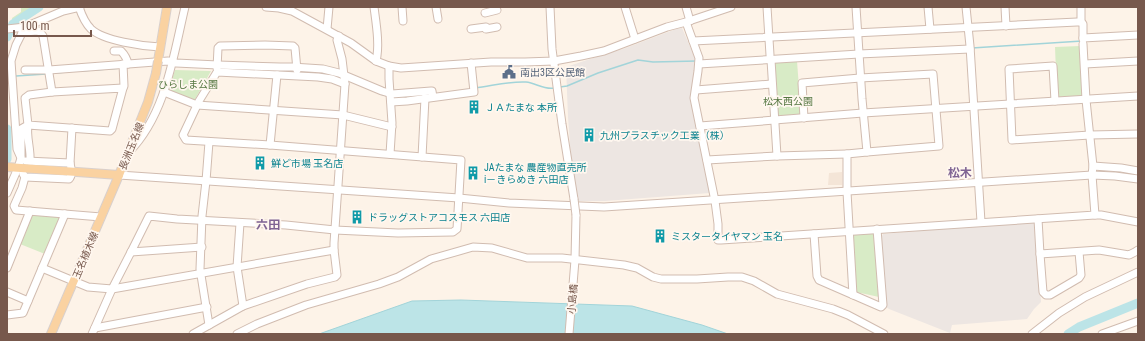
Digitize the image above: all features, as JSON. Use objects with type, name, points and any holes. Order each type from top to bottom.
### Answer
[{"type":"main road","name":"長洲玉名線","points":[[20,167],[119,175],[148,102],[156,73],[167,7]]},
{"type":"main road","name":"玉名植木線","points":[[51,334],[119,175]]},
{"type":"street","points":[[101,217],[16,210],[14,206],[22,188],[17,149],[11,61],[16,45],[23,29],[63,11],[79,7],[83,20],[92,30],[107,38],[150,47],[160,47]]},
{"type":"street","points":[[127,154],[139,142],[164,92],[173,62],[185,7]]},
{"type":"street","points":[[266,7],[292,10],[352,43],[376,61],[389,66],[401,68],[471,63],[554,61],[604,51],[667,27],[688,22],[731,7]]},
{"type":"street","points":[[327,29],[329,7]]},
{"type":"street","points":[[374,7],[376,24],[376,61]]},
{"type":"street","points":[[402,7],[403,21]]},
{"type":"street","points":[[436,7],[438,19]]},
{"type":"street","name":"小島橋","points":[[550,7],[552,49],[576,215],[575,262],[569,334]]},
{"type":"street","points":[[625,7],[635,39]]},
{"type":"street","points":[[686,7],[688,22],[699,61],[694,98],[715,201],[718,224],[718,240],[1095,215],[1138,222]]},
{"type":"street","points":[[767,7],[777,156]]},
{"type":"street","points":[[856,7],[858,52],[867,152]]},
{"type":"street","points":[[928,7],[930,29]]},
{"type":"street","points":[[1005,7],[1006,26]]},
{"type":"street","points":[[1081,7],[1086,100],[1090,135],[1095,215]]},
{"type":"street","points":[[966,8],[981,222]]},
{"type":"street","points":[[485,13],[497,10]]},
{"type":"street","points":[[693,41],[1081,22]]},
{"type":"street","points":[[472,29],[497,27]]},
{"type":"street","points":[[7,29],[23,29],[40,32],[43,36],[52,92]]},
{"type":"street","points":[[1083,40],[1138,35]]},
{"type":"street","points":[[193,334],[243,306],[307,284],[335,277],[337,274],[334,250],[345,80],[338,40],[339,36]]},
{"type":"street","points":[[94,331],[112,288],[149,216],[286,225],[335,230],[398,233],[452,232],[457,229],[461,160],[186,140],[183,135],[217,68],[218,48],[220,46],[293,46],[295,48],[297,72]]},
{"type":"street","points":[[699,61],[858,52],[970,48]]},
{"type":"street","points":[[28,125],[112,129],[124,86],[124,66],[127,60],[121,51],[114,51]]},
{"type":"street","points":[[1085,64],[1138,61]]},
{"type":"street","points":[[25,70],[49,72],[157,62],[173,62],[276,75],[323,69],[345,80],[390,97],[431,96],[474,92],[471,63]]},
{"type":"street","points":[[389,66],[392,127],[390,154]]},
{"type":"street","points":[[1055,101],[1053,66],[1009,69],[1012,140],[1090,135],[1138,134]]},
{"type":"street","points":[[217,68],[297,72]]},
{"type":"street","points":[[707,160],[847,154],[939,146],[933,74],[802,83],[804,118]]},
{"type":"street","points":[[270,145],[276,75]]},
{"type":"street","points":[[696,90],[772,84]]},
{"type":"street","points":[[7,193],[20,167],[30,152],[24,98],[29,95],[52,92],[123,88]]},
{"type":"street","points":[[164,92],[197,105],[343,115],[392,127]]},
{"type":"street","points":[[422,157],[431,96]]},
{"type":"street","points":[[700,126],[1138,96]]},
{"type":"street","points":[[72,128],[70,163],[72,172]]},
{"type":"street","points":[[209,142],[202,220],[200,269],[202,272],[209,325]]},
{"type":"street","points":[[847,154],[847,192],[853,295]]},
{"type":"street","points":[[20,167],[70,163]]},
{"type":"street","points":[[1092,166],[1138,170]]},
{"type":"street","points":[[119,175],[604,208],[1092,176],[1115,176],[1138,179]]},
{"type":"street","points":[[7,268],[30,211]]},
{"type":"street","points":[[7,315],[23,313],[65,214]]},
{"type":"street","points":[[1038,219],[1043,292],[1046,295],[1050,295],[1079,278],[1081,275],[1079,252]]},
{"type":"street","points":[[240,223],[237,267],[243,306]]},
{"type":"street","points":[[814,234],[816,276],[819,280],[881,307],[883,305],[877,229]]},
{"type":"street","points":[[131,252],[202,247]]},
{"type":"street","points":[[237,334],[257,324],[306,305],[372,286],[392,279],[431,259],[473,247],[492,248],[527,258],[562,258],[575,262],[624,265],[637,268],[653,277],[661,279],[742,277],[754,281],[781,296],[823,306],[848,315],[884,334]]},
{"type":"street","points":[[42,268],[88,287],[112,288],[334,250]]},
{"type":"street","points":[[1040,254],[1099,250],[1129,255],[1138,250]]},
{"type":"street","points":[[1032,334],[1059,313],[1085,297],[1138,272]]},
{"type":"street","points":[[7,292],[28,301]]},
{"type":"street","points":[[94,331],[207,307]]},
{"type":"street","points":[[1102,334],[1138,320]]},
{"type":"shaded area","points":[[682,28],[695,58],[691,103],[710,193],[605,201],[579,201],[574,199],[566,67]]},
{"type":"shaded area","points":[[842,172],[842,185],[828,185],[829,173]]},
{"type":"shaded area","points":[[1034,221],[1036,223],[1041,302],[1027,319],[952,325],[950,333],[886,307],[881,238],[883,234]]},
{"type":"green space","points":[[21,7],[39,7],[13,24],[12,18],[21,12]]},
{"type":"green space","points":[[1080,46],[1083,96],[1057,97],[1055,47]]},
{"type":"green space","name":"松木西公園","points":[[797,61],[801,114],[777,116],[773,62]]},
{"type":"green space","name":"ひらしま公園","points":[[175,70],[211,71],[194,101],[168,91]]},
{"type":"green space","points":[[32,214],[60,217],[45,254],[20,244]]},
{"type":"green space","points":[[852,234],[874,234],[879,297],[856,292]]},
{"type":"water","points":[[461,300],[632,306],[702,325],[728,334],[319,334],[412,301]]},
{"type":"waterway","points":[[7,37],[13,24],[39,7]]},
{"type":"waterway","points":[[972,48],[1082,41]]},
{"type":"waterway","points":[[560,87],[567,86],[598,73],[638,60],[653,62],[697,61]]},
{"type":"waterway","points":[[80,71],[122,68]]},
{"type":"waterway","points":[[242,69],[294,72]]},
{"type":"waterway","points":[[52,73],[68,72]]},
{"type":"waterway","points":[[298,72],[326,74],[332,76]]},
{"type":"waterway","points":[[16,76],[46,74]]},
{"type":"waterway","points":[[475,88],[520,82],[526,82],[547,88],[554,88]]},
{"type":"waterway","points":[[380,94],[388,96]]},
{"type":"waterway","points":[[394,97],[418,96]]},
{"type":"waterway","points":[[7,129],[7,159]]},
{"type":"waterway","points":[[1068,334],[1079,327],[1138,303]]},
{"type":"place","name":"南出3区公民館","points":[[509,72]]},
{"type":"place","name":"ＪＡたまな 本所","points":[[474,107]]},
{"type":"place","name":"九州プラスチック工業（株）","points":[[589,135]]},
{"type":"place","name":"鮮ど市場 玉名店","points":[[260,163]]},
{"type":"place","name":"JAたまな 農産物直売所 i－きらめき 六田店","points":[[473,173]]},
{"type":"place","name":"ドラッグストアコスモス 六田店","points":[[357,217]]},
{"type":"place","name":"ミスタータイヤマン 玉名","points":[[660,236]]},
{"type":"district","name":"松木","points":[[960,173]]},
{"type":"district","name":"六田","points":[[268,225]]}]
